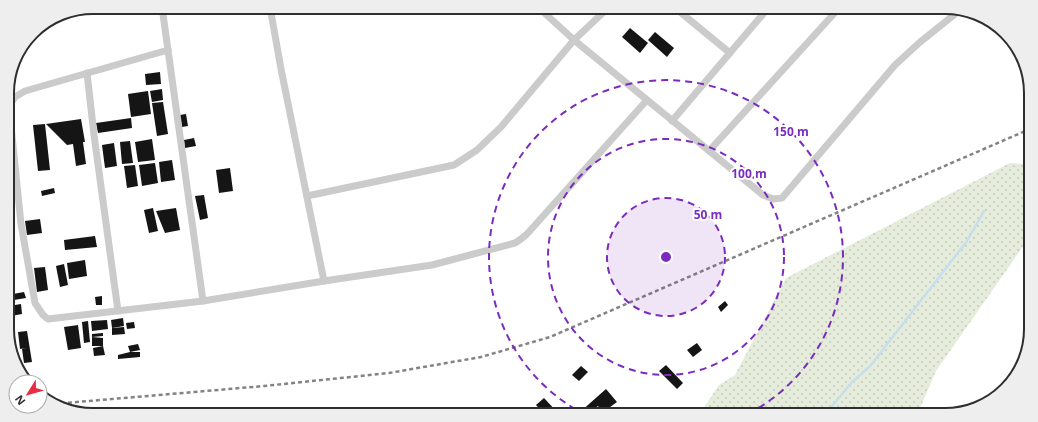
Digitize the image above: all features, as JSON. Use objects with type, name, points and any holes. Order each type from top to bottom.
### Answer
[{"type":"street","points":[[163,14],[202,301]]},
{"type":"street","points":[[271,14],[324,281]]},
{"type":"street","points":[[546,14],[574,40],[763,195],[773,199],[782,198],[895,65],[914,47],[954,15]]},
{"type":"street","points":[[307,196],[454,165],[477,150],[501,127],[574,40],[602,14]]},
{"type":"street","points":[[683,14],[730,53]]},
{"type":"street","points":[[672,120],[763,14]]},
{"type":"street","points":[[709,151],[834,14]]},
{"type":"street","points":[[14,98],[25,91],[168,50]]},
{"type":"street","points":[[87,73],[118,311]]},
{"type":"street","points":[[14,155],[21,224],[35,303],[42,315],[48,319],[202,301],[432,265],[515,243],[521,240],[647,100]]},
{"type":"green space","points":[[1010,163],[1024,164],[1024,245],[936,371],[920,408],[704,408],[719,385],[735,375],[786,278]]},
{"type":"building","points":[[630,28],[648,43],[640,53],[622,37]]},
{"type":"building","points":[[655,32],[674,48],[667,57],[648,40]]},
{"type":"building","points":[[160,72],[161,84],[146,85],[145,74]]},
{"type":"building","points":[[162,89],[163,100],[152,102],[150,91]]},
{"type":"building","points":[[148,91],[151,114],[131,117],[128,94]]},
{"type":"building","points":[[163,102],[168,134],[157,136],[152,103]]},
{"type":"building","points":[[186,114],[188,126],[182,127],[180,115]]},
{"type":"building","points":[[131,118],[132,128],[98,133],[96,123]]},
{"type":"building","points":[[81,119],[85,142],[83,142],[86,164],[76,166],[73,144],[67,145],[46,124]]},
{"type":"building","points":[[45,124],[50,170],[38,171],[33,125]]},
{"type":"building","points":[[194,138],[196,146],[185,148],[184,140]]},
{"type":"building","points":[[152,139],[155,160],[138,162],[135,142]]},
{"type":"building","points":[[130,141],[133,163],[122,164],[120,142]]},
{"type":"building","points":[[114,143],[117,166],[105,168],[102,145]]},
{"type":"building","points":[[172,160],[175,180],[161,182],[159,162]]},
{"type":"building","points":[[155,163],[158,183],[142,186],[139,165]]},
{"type":"building","points":[[135,165],[138,186],[127,188],[124,166]]},
{"type":"building","points":[[230,168],[233,191],[219,193],[216,170]]},
{"type":"building","points":[[54,188],[55,193],[42,196],[41,191]]},
{"type":"building","points":[[204,195],[208,218],[200,220],[195,196]]},
{"type":"building","points":[[153,208],[158,231],[149,233],[144,210]]},
{"type":"building","points":[[176,208],[180,230],[165,233],[156,211]]},
{"type":"building","points":[[40,219],[42,233],[27,235],[25,221]]},
{"type":"building","points":[[95,236],[97,247],[65,250],[64,240]]},
{"type":"building","points":[[85,260],[87,276],[69,279],[67,263]]},
{"type":"building","points":[[64,264],[68,285],[60,287],[56,266]]},
{"type":"building","points":[[45,267],[48,290],[37,292],[34,268]]},
{"type":"building","points":[[24,292],[26,298],[14,300],[14,294]]},
{"type":"building","points":[[102,296],[102,305],[96,305],[95,297]]},
{"type":"building","points":[[725,301],[728,305],[721,312],[718,307]]},
{"type":"building","points":[[21,304],[22,314],[14,315],[14,305]]},
{"type":"building","points":[[123,318],[124,326],[112,328],[111,320]]},
{"type":"building","points":[[107,320],[108,329],[92,331],[91,321]]},
{"type":"building","points":[[88,321],[90,342],[84,343],[82,322]]},
{"type":"building","points":[[134,322],[135,328],[127,329],[126,323]]},
{"type":"building","points":[[78,325],[81,348],[68,350],[64,327]]},
{"type":"building","points":[[124,327],[125,334],[112,335],[112,328]]},
{"type":"building","points":[[27,331],[32,362],[24,363],[22,349],[27,348],[20,349],[18,332]]},
{"type":"building","points":[[103,333],[103,336],[92,337],[92,334]]},
{"type":"building","points":[[92,337],[103,338],[103,346],[92,346]]},
{"type":"building","points":[[697,343],[702,350],[693,357],[687,350]]},
{"type":"building","points":[[138,344],[140,350],[130,352],[128,346]]},
{"type":"building","points":[[103,346],[105,355],[94,356],[93,348]]},
{"type":"building","points":[[130,352],[140,352],[140,357],[118,359],[118,355]]},
{"type":"building","points":[[666,365],[683,383],[677,389],[659,371]]},
{"type":"building","points":[[581,366],[588,372],[579,381],[572,375]]},
{"type":"building","points":[[606,389],[617,402],[609,408],[599,408],[598,406],[595,408],[585,408]]},
{"type":"building","points":[[544,398],[553,408],[539,408],[536,405]]},
{"type":"waterway","points":[[831,408],[851,383],[871,365],[967,241],[984,211]]},
{"type":"railway","points":[[65,403],[264,386],[389,373],[481,357],[550,337],[1024,132]]}]
